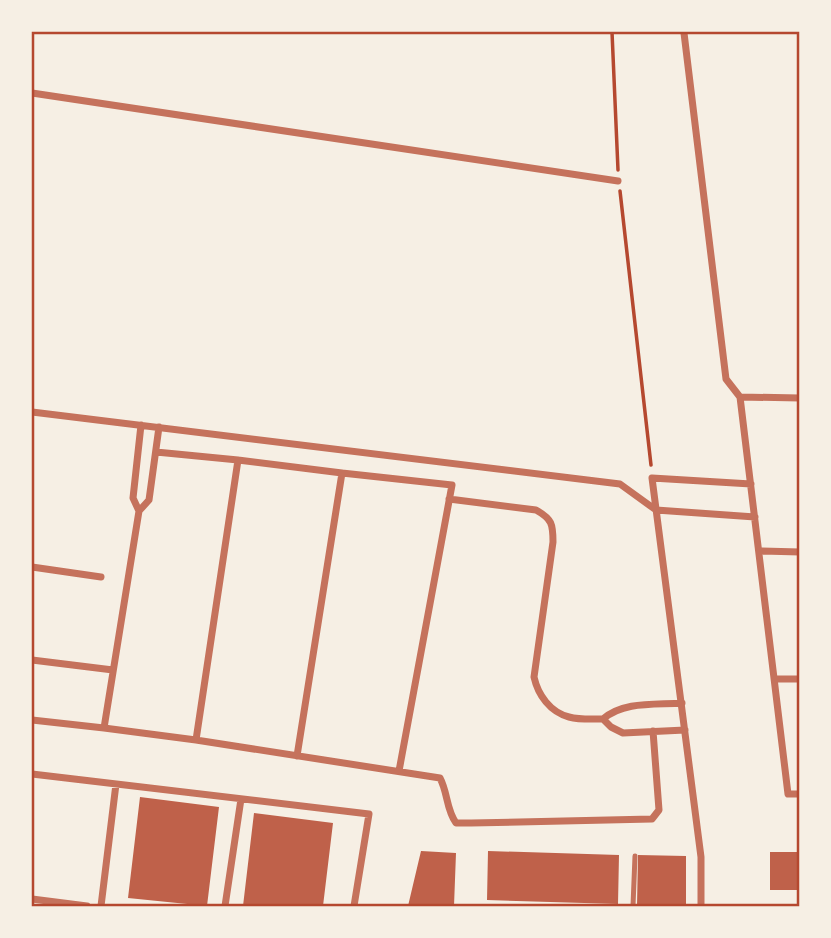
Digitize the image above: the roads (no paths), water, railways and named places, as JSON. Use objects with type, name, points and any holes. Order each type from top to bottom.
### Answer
[{"type":"street","points":[[684,33],[726,379],[740,397],[788,794],[800,794]]},
{"type":"street","points":[[32,93],[618,181]]},
{"type":"street","points":[[740,397],[800,398]]},
{"type":"street","points":[[32,412],[620,484],[656,510],[755,517]]},
{"type":"street","points":[[139,511],[133,498],[141,425]]},
{"type":"street","points":[[104,728],[139,511],[149,500],[159,427]]},
{"type":"street","points":[[156,452],[452,485],[399,771]]},
{"type":"street","points":[[196,740],[238,460]]},
{"type":"street","points":[[297,756],[342,473]]},
{"type":"street","points":[[701,906],[701,857],[652,478],[751,484]]},
{"type":"street","points":[[449,499],[536,510],[552,524],[553,542],[534,677],[543,699],[554,710],[570,718],[603,719],[621,708],[682,703]]},
{"type":"street","points":[[759,551],[800,552]]},
{"type":"street","points":[[32,567],[101,577]]},
{"type":"street","points":[[32,660],[113,670]]},
{"type":"street","points":[[775,678],[800,679]]},
{"type":"street","points":[[603,719],[623,733],[685,730]]},
{"type":"street","points":[[32,720],[196,740],[440,778],[446,788],[450,815],[456,822],[652,819],[659,810],[653,732]]},
{"type":"street","points":[[32,774],[369,814],[354,906]]},
{"type":"street","points":[[101,906],[116,784]]},
{"type":"street","points":[[225,906],[241,799]]},
{"type":"street","points":[[32,899],[87,906]]},
{"type":"lane","points":[[633,906],[635,856]]}]
